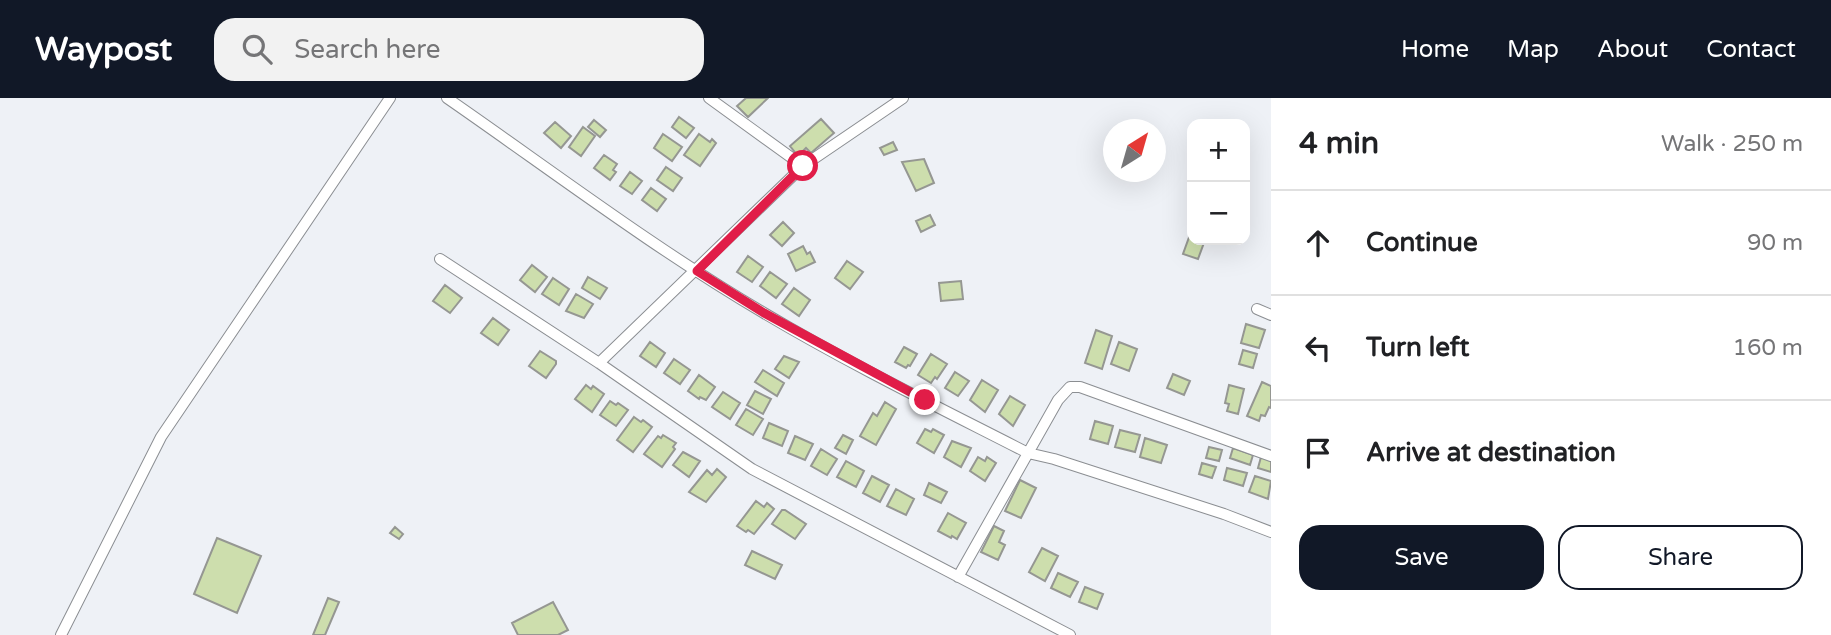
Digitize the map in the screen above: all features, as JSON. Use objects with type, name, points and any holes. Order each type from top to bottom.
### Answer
[{"type":"street","points":[[61,635],[161,437],[390,98]]},
{"type":"street","points":[[447,98],[697,271],[836,354],[1028,453],[1224,514],[1271,532]]},
{"type":"street","points":[[709,98],[803,166]]},
{"type":"street","points":[[599,363],[803,166],[903,98]]},
{"type":"street","points":[[440,259],[599,363],[752,469],[1070,635]]},
{"type":"street","points":[[1257,309],[1271,315]]},
{"type":"street","points":[[958,577],[1058,400],[1070,387],[1080,387],[1271,456]]},
{"type":"building","points":[[746,98],[768,98],[748,117],[737,106]]},
{"type":"building","points":[[679,117],[694,128],[686,138],[672,127]]},
{"type":"building","points":[[821,119],[834,133],[811,153],[806,148],[798,156],[790,146]]},
{"type":"building","points":[[594,120],[606,130],[600,137],[588,127]]},
{"type":"building","points":[[555,122],[571,136],[561,148],[544,133]]},
{"type":"building","points":[[583,127],[595,136],[581,156],[569,147]]},
{"type":"building","points":[[663,134],[682,147],[672,161],[654,148]]},
{"type":"building","points":[[699,134],[716,143],[700,166],[684,155]]},
{"type":"building","points":[[893,142],[897,150],[884,155],[880,148]]},
{"type":"building","points":[[604,155],[617,164],[613,170],[616,172],[610,180],[594,168]]},
{"type":"building","points":[[924,159],[934,183],[916,191],[902,162]]},
{"type":"building","points":[[666,167],[682,178],[673,191],[657,180]]},
{"type":"building","points":[[630,172],[642,181],[632,194],[620,186]]},
{"type":"building","points":[[651,188],[666,199],[657,211],[642,200]]},
{"type":"building","points":[[930,215],[935,225],[921,232],[916,221]]},
{"type":"building","points":[[783,222],[794,233],[782,246],[770,235]]},
{"type":"building","points":[[1187,243],[1203,245],[1198,259],[1183,254]]},
{"type":"building","points":[[803,246],[815,262],[796,271],[788,254]]},
{"type":"building","points":[[748,256],[763,267],[752,282],[737,272]]},
{"type":"building","points":[[847,261],[863,272],[850,289],[835,278]]},
{"type":"building","points":[[532,265],[547,277],[535,292],[520,280]]},
{"type":"building","points":[[770,272],[787,284],[776,298],[760,286]]},
{"type":"building","points":[[588,277],[607,288],[600,299],[582,288]]},
{"type":"building","points":[[553,278],[569,289],[559,305],[542,294]]},
{"type":"building","points":[[961,281],[963,299],[941,301],[939,283]]},
{"type":"building","points":[[445,285],[462,298],[450,313],[433,301]]},
{"type":"building","points":[[794,288],[810,300],[799,316],[782,304]]},
{"type":"building","points":[[576,294],[593,304],[584,318],[566,311]]},
{"type":"building","points":[[493,318],[509,330],[498,345],[481,333]]},
{"type":"building","points":[[1246,324],[1265,330],[1259,348],[1241,343]]},
{"type":"building","points":[[1096,330],[1112,336],[1102,369],[1085,363]]},
{"type":"building","points":[[650,342],[665,353],[656,367],[640,356]]},
{"type":"building","points":[[1119,342],[1137,349],[1129,371],[1111,364]]},
{"type":"building","points":[[904,347],[917,354],[906,368],[895,362]]},
{"type":"building","points":[[1243,350],[1257,354],[1253,368],[1239,364]]},
{"type":"building","points":[[540,351],[556,361],[546,378],[529,366]]},
{"type":"building","points":[[931,354],[947,364],[931,383],[918,375]]},
{"type":"building","points":[[784,356],[799,362],[789,378],[775,369]]},
{"type":"building","points":[[674,359],[690,370],[680,384],[664,373]]},
{"type":"building","points":[[763,370],[784,383],[777,396],[755,382]]},
{"type":"building","points":[[955,372],[969,381],[958,396],[945,388]]},
{"type":"building","points":[[1173,374],[1190,381],[1184,395],[1167,388]]},
{"type":"building","points":[[699,375],[715,387],[706,400],[700,397],[699,399],[688,391]]},
{"type":"building","points":[[982,380],[998,390],[985,412],[970,400]]},
{"type":"building","points":[[1262,382],[1271,386],[1271,408],[1269,407],[1265,416],[1261,415],[1259,421],[1247,416]]},
{"type":"building","points":[[586,385],[591,389],[593,386],[604,394],[592,412],[575,399]]},
{"type":"building","points":[[1229,385],[1244,389],[1238,414],[1227,411],[1229,404],[1225,403]]},
{"type":"building","points":[[755,391],[771,399],[763,414],[747,405]]},
{"type":"building","points":[[723,392],[740,403],[730,419],[712,407]]},
{"type":"building","points":[[1010,396],[1025,405],[1013,426],[999,414]]},
{"type":"building","points":[[610,401],[628,410],[616,426],[600,415]]},
{"type":"building","points":[[885,402],[896,409],[876,445],[860,436],[873,413],[877,416]]},
{"type":"building","points":[[746,409],[763,419],[753,435],[736,425]]},
{"type":"building","points":[[634,417],[652,427],[633,452],[617,440]]},
{"type":"building","points":[[1095,421],[1113,426],[1108,444],[1090,439]]},
{"type":"building","points":[[769,423],[788,431],[782,446],[763,438]]},
{"type":"building","points":[[925,429],[931,432],[933,429],[944,435],[934,453],[917,443]]},
{"type":"building","points":[[1120,430],[1140,435],[1135,452],[1115,447]]},
{"type":"building","points":[[663,435],[676,443],[673,447],[675,449],[662,467],[644,454],[658,436],[661,438]]},
{"type":"building","points":[[843,435],[853,440],[846,454],[835,448]]},
{"type":"building","points":[[795,436],[813,444],[805,460],[788,453]]},
{"type":"building","points":[[1145,438],[1167,445],[1161,463],[1140,457]]},
{"type":"building","points":[[952,441],[971,448],[961,467],[944,457]]},
{"type":"building","points":[[1209,447],[1222,450],[1219,461],[1206,458]]},
{"type":"building","points":[[1233,448],[1253,455],[1250,465],[1230,458]]},
{"type":"building","points":[[821,449],[837,459],[827,475],[811,466]]},
{"type":"building","points":[[683,452],[700,461],[689,477],[673,465]]},
{"type":"building","points":[[978,457],[985,461],[987,457],[996,463],[985,481],[970,471]]},
{"type":"building","points":[[1261,457],[1271,460],[1271,472],[1258,468]]},
{"type":"building","points":[[846,461],[864,471],[856,487],[837,477]]},
{"type":"building","points":[[1202,463],[1216,467],[1212,478],[1199,474]]},
{"type":"building","points":[[1227,468],[1247,473],[1243,486],[1224,480]]},
{"type":"building","points":[[717,469],[726,477],[706,502],[689,492],[707,470],[712,475]]},
{"type":"building","points":[[872,476],[889,485],[880,502],[863,493]]},
{"type":"building","points":[[1255,476],[1271,481],[1268,499],[1249,492]]},
{"type":"building","points":[[1020,480],[1036,488],[1021,518],[1005,511]]},
{"type":"building","points":[[929,483],[947,492],[941,503],[924,495]]},
{"type":"building","points":[[896,489],[914,499],[906,515],[887,506]]},
{"type":"building","points":[[756,501],[764,507],[767,503],[774,509],[754,534],[737,526]]},
{"type":"building","points":[[782,510],[806,524],[795,539],[772,524]]},
{"type":"building","points":[[948,513],[966,523],[957,539],[938,531]]},
{"type":"building","points":[[994,526],[1004,531],[999,542],[1005,545],[998,560],[981,552]]},
{"type":"building","points":[[395,527],[403,534],[399,539],[390,533]]},
{"type":"building","points":[[217,538],[261,556],[237,613],[194,594]]},
{"type":"building","points":[[1042,548],[1058,556],[1045,581],[1029,572]]},
{"type":"building","points":[[752,551],[782,565],[775,579],[745,565]]},
{"type":"building","points":[[1058,573],[1078,582],[1070,597],[1051,588]]},
{"type":"building","points":[[1085,587],[1103,594],[1097,609],[1079,602]]},
{"type":"building","points":[[328,598],[339,602],[325,635],[313,635]]},
{"type":"building","points":[[553,602],[568,630],[558,635],[518,635],[512,623]]},
{"type":"route","points":[[803,166],[697,271],[764,313],[925,400]]}]
